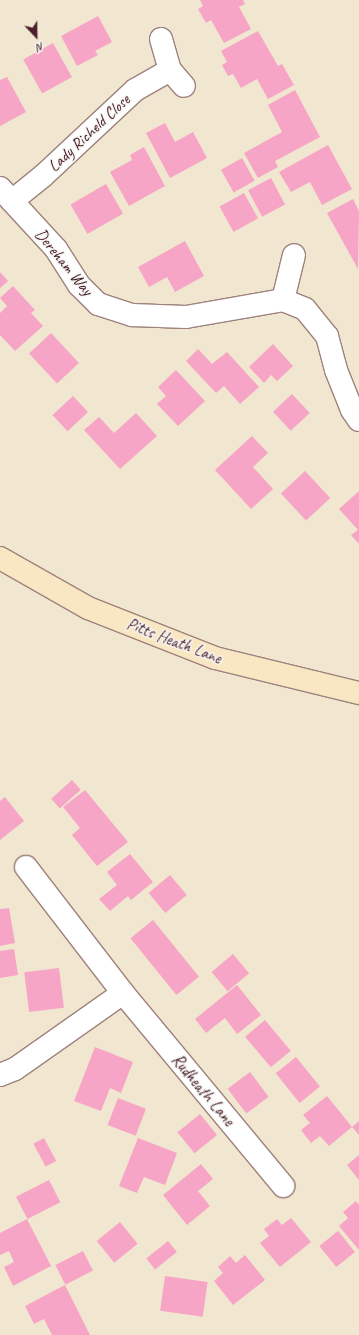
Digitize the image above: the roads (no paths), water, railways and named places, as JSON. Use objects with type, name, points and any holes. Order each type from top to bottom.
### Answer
[{"type":"street","name":"Lady Richeld Close","points":[[6,194],[43,176],[135,90],[177,78],[160,39]]},
{"type":"street","name":"Dereham Way","points":[[6,194],[56,249],[79,285],[98,304],[132,315],[186,317],[283,300]]},
{"type":"street","points":[[294,255],[283,300],[305,309],[327,336],[336,370],[352,410],[359,420]]},
{"type":"street","name":"Pitts Heath Lane","points":[[0,558],[88,608],[215,658],[359,693]]},
{"type":"street","name":"Rudheath Lane","points":[[26,867],[123,993],[282,1186]]},
{"type":"street","points":[[0,1075],[15,1069],[123,993]]}]
